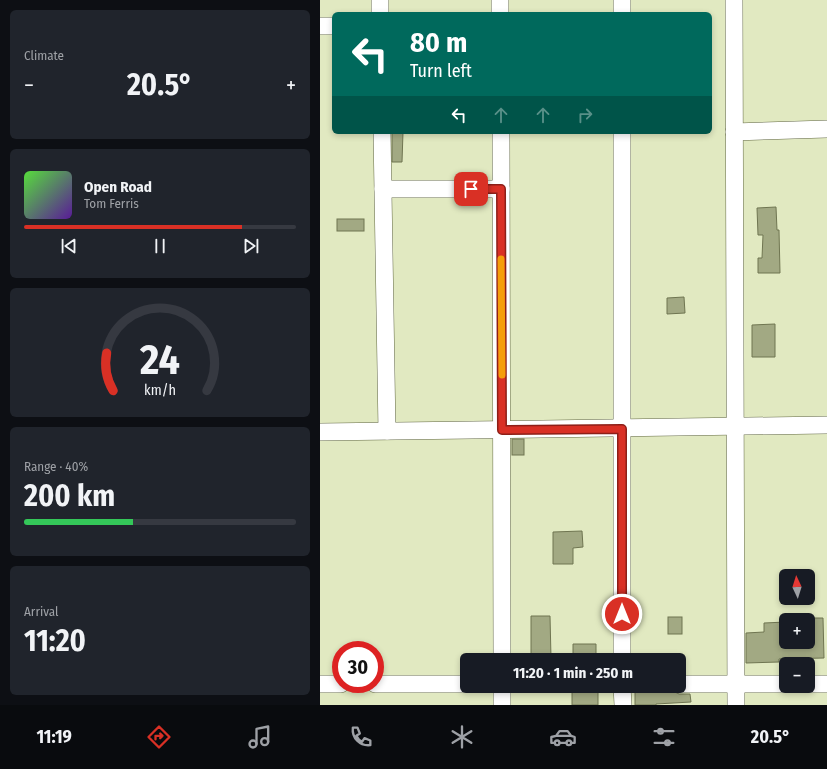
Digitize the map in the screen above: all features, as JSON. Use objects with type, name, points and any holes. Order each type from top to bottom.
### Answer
[{"type":"street","points":[[380,0],[380,12]]},
{"type":"street","points":[[500,0],[500,12]]},
{"type":"street","points":[[622,0],[622,12]]},
{"type":"street","points":[[734,0],[736,705]]},
{"type":"street","points":[[320,26],[332,26]]},
{"type":"street","points":[[734,132],[827,129]]},
{"type":"street","points":[[382,134],[387,431]]},
{"type":"street","points":[[501,134],[502,653]]},
{"type":"street","points":[[622,134],[622,653]]},
{"type":"street","points":[[383,189],[501,189]]},
{"type":"street","points":[[320,432],[827,425]]},
{"type":"street","points":[[320,684],[332,684]]},
{"type":"street","points":[[384,684],[460,684]]},
{"type":"street","points":[[686,684],[779,684]]},
{"type":"street","points":[[815,684],[827,684]]},
{"type":"street","points":[[502,693],[502,705]]},
{"type":"street","points":[[622,693],[623,705]]},
{"type":"building","points":[[392,134],[403,134],[402,162],[392,162]]},
{"type":"building","points":[[776,207],[777,230],[779,230],[780,273],[758,273],[758,258],[762,258],[763,235],[758,235],[757,208]]},
{"type":"building","points":[[337,219],[364,219],[364,231],[337,231]]},
{"type":"building","points":[[684,297],[685,313],[667,314],[667,298]]},
{"type":"building","points":[[775,324],[775,357],[752,357],[752,325]]},
{"type":"building","points":[[512,439],[524,439],[524,455],[512,455]]},
{"type":"building","points":[[582,531],[583,547],[573,548],[573,564],[553,564],[553,532]]},
{"type":"building","points":[[531,616],[550,616],[551,653],[531,653]]},
{"type":"building","points":[[668,617],[682,617],[682,634],[668,634]]},
{"type":"building","points":[[815,618],[823,618],[824,658],[779,657],[779,662],[746,663],[746,633],[764,632],[764,623],[779,622],[779,649],[815,649]]},
{"type":"building","points":[[573,644],[596,644],[596,653],[573,653]]},
{"type":"building","points":[[572,693],[598,693],[598,705],[572,705]]},
{"type":"building","points":[[635,693],[690,694],[691,702],[635,705]]},
{"type":"slow traffic","points":[[501,259],[502,375]]},
{"type":"route","points":[[471,189],[501,189],[502,430],[622,429],[622,614]]}]
